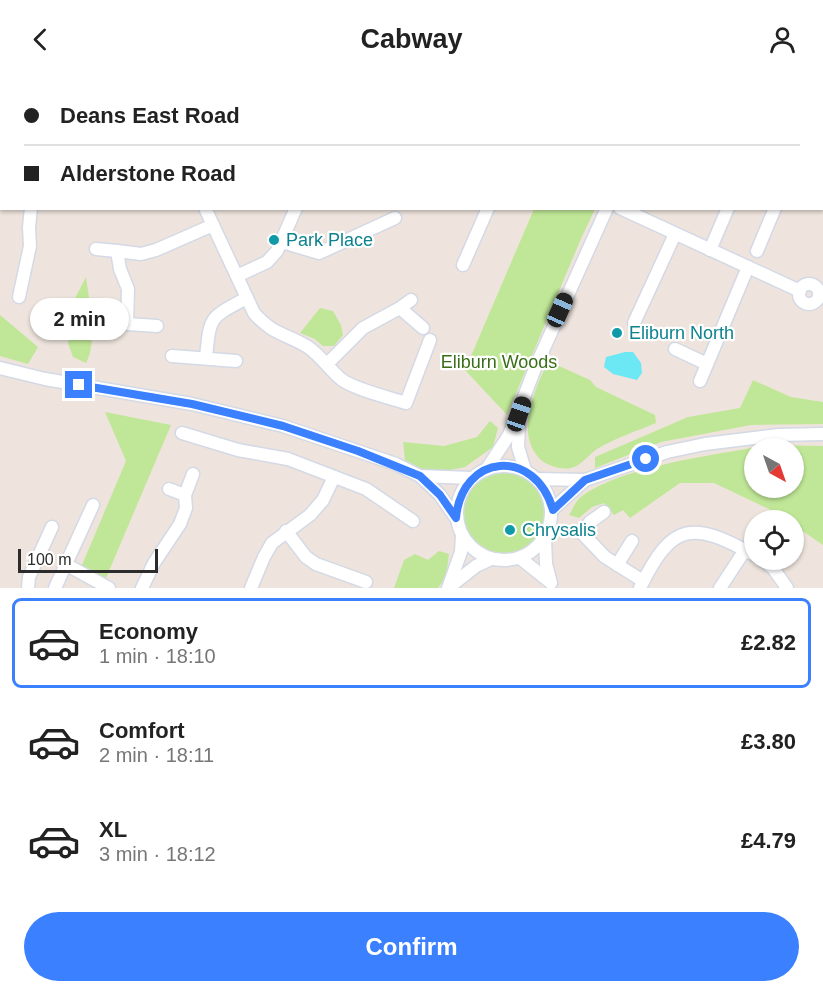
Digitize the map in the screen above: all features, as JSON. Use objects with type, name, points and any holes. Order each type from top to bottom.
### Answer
[{"type":"street","points":[[19,297],[30,246],[31,210]]},
{"type":"street","points":[[206,210],[254,314],[265,326],[318,354],[343,382],[404,408],[429,340]]},
{"type":"street","points":[[237,276],[267,262],[277,251],[295,210]]},
{"type":"street","points":[[463,265],[488,210]]},
{"type":"street","points":[[486,470],[509,435],[519,414],[536,366],[606,210]]},
{"type":"street","points":[[624,210],[748,267],[815,287]]},
{"type":"street","points":[[710,250],[727,210]]},
{"type":"street","points":[[757,252],[774,210]]},
{"type":"street","points":[[282,242],[319,253],[395,218]]},
{"type":"street","points":[[96,249],[141,254],[156,250],[213,225]]},
{"type":"street","points":[[634,323],[675,234]]},
{"type":"street","points":[[117,251],[120,269],[128,289],[122,324],[157,326]]},
{"type":"street","points":[[700,381],[748,267]]},
{"type":"street","points":[[206,358],[212,319],[217,313],[247,298]]},
{"type":"street","points":[[327,364],[363,328],[406,304],[423,328]]},
{"type":"street","points":[[675,349],[707,364]]},
{"type":"street","points":[[172,356],[236,361]]},
{"type":"street","points":[[0,368],[45,379],[192,404],[283,426],[368,454],[420,476],[440,495],[456,518],[462,535],[470,546],[490,559],[504,561],[520,558],[534,550],[545,537],[553,510],[549,496],[537,479],[525,470],[505,466],[486,470],[471,478],[420,476]]},
{"type":"street","points":[[519,414],[518,447],[525,470]]},
{"type":"street","points":[[182,433],[238,450],[288,459],[366,489],[413,521]]},
{"type":"street","points":[[537,479],[585,480],[668,453],[705,444],[778,435],[823,434]]},
{"type":"street","points":[[198,453],[202,440]]},
{"type":"street","points":[[142,588],[154,563],[180,524],[186,508],[185,495],[193,474]]},
{"type":"street","points":[[251,588],[272,543],[310,515],[323,500],[334,477]]},
{"type":"street","points":[[456,518],[462,493],[471,478]]},
{"type":"street","points":[[553,510],[585,480]]},
{"type":"street","points":[[169,489],[185,495]]},
{"type":"street","points":[[55,588],[93,505]]},
{"type":"street","points":[[604,512],[590,522],[580,538],[642,585],[663,549],[671,541],[693,532],[717,535],[744,549]]},
{"type":"street","points":[[28,588],[29,577],[46,551],[52,526]]},
{"type":"street","points":[[286,531],[306,557],[316,564],[350,582],[366,582]]},
{"type":"street","points":[[448,588],[461,552],[462,535]]},
{"type":"street","points":[[545,537],[546,564],[553,586]]},
{"type":"street","points":[[617,565],[632,541]]},
{"type":"street","points":[[520,558],[553,586]]},
{"type":"street","points":[[448,588],[476,566],[490,559]]},
{"type":"street","points":[[720,588],[744,559]]},
{"type":"street","points":[[65,564],[109,588]]},
{"type":"street","points":[[775,570],[788,588]]},
{"type":"green space","name":"Eliburn Woods","points":[[534,210],[595,210],[507,415],[465,370]]},
{"type":"green space","points":[[86,277],[92,333],[90,354],[86,363],[73,357],[68,343],[72,326],[70,308]]},
{"type":"green space","points":[[320,308],[333,311],[341,325],[343,335],[334,346],[323,346],[315,339],[300,333]]},
{"type":"green space","points":[[0,315],[38,347],[28,364],[0,356]]},
{"type":"green space","points":[[548,361],[590,380],[596,387],[655,415],[656,423],[604,445],[575,467],[559,468],[544,462],[533,449],[528,424],[533,398]]},
{"type":"green space","points":[[753,380],[791,397],[823,402],[823,424],[751,425],[661,442],[595,468],[595,457],[688,417],[740,408]]},
{"type":"green space","points":[[105,412],[171,425],[106,578],[82,565],[126,461]]},
{"type":"green space","points":[[490,421],[498,428],[493,447],[465,467],[431,474],[405,460],[403,442],[444,446],[477,437]]},
{"type":"green space","points":[[804,446],[823,446],[823,545],[804,532],[804,510],[771,510],[746,498],[804,498]]},
{"type":"green space","points":[[744,449],[744,497],[714,483],[680,483],[630,518],[623,510],[614,515],[604,503],[592,507],[579,518],[569,515],[582,496],[600,485],[646,469]]},
{"type":"green space","points":[[504,471],[520,474],[534,483],[543,497],[546,513],[543,529],[534,543],[520,552],[504,555],[488,552],[474,543],[465,529],[462,513],[465,497],[474,483],[488,474]]},
{"type":"green space","points":[[439,551],[449,554],[446,577],[438,588],[394,588],[404,560],[415,554],[428,560]]},
{"type":"water","points":[[633,352],[641,363],[642,373],[637,380],[613,374],[604,367],[606,357]]},
{"type":"place","name":"Park Place","points":[[274,240]]},
{"type":"place","name":"Eliburn North","points":[[617,333]]},
{"type":"place","name":"Chrysalis","points":[[510,530]]},
{"type":"route","points":[[79,385],[192,404],[283,426],[396,464],[420,476],[440,495],[456,518],[457,506],[471,478],[493,467],[517,468],[531,474],[542,484],[553,510],[585,480],[646,459]]}]
